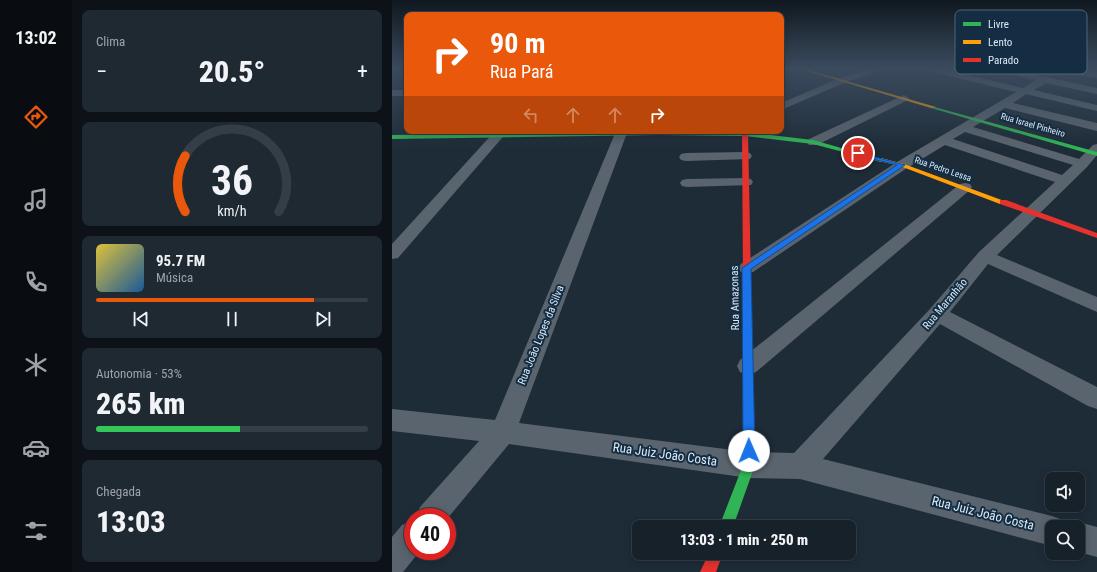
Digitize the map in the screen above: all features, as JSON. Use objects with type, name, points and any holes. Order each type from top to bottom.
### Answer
[{"type":"street","points":[[784,106],[807,96]]},
{"type":"street","name":"Rua Israel Pinheiro","points":[[896,96],[978,120],[1096,152]]},
{"type":"street","points":[[747,268],[902,165],[1017,96]]},
{"type":"street","points":[[1045,96],[1097,108]]},
{"type":"street","points":[[814,142],[904,98]]},
{"type":"street","points":[[1004,104],[1097,127]]},
{"type":"street","points":[[964,128],[1082,164]]},
{"type":"street","name":"Rua Pedro Lessa","points":[[392,137],[473,134]]},
{"type":"street","points":[[392,254],[499,134]]},
{"type":"street","name":"Rua João Lopes da Silva","points":[[438,508],[503,432],[621,134]]},
{"type":"street","name":"Rua Amazonas","points":[[745,134],[749,465]]},
{"type":"street","name":"Rua Pedro Lessa","points":[[753,134],[814,142],[902,165],[1097,236]]},
{"type":"street","points":[[943,140],[1065,181]]},
{"type":"street","name":"Rua Maranhão","points":[[800,466],[937,314],[985,256],[1096,152]]},
{"type":"street","points":[[686,157],[745,156]]},
{"type":"street","points":[[686,183],[746,182]]},
{"type":"street","points":[[748,366],[965,187]]},
{"type":"street","points":[[985,256],[1097,305]]},
{"type":"street","points":[[937,314],[1097,399]]},
{"type":"street","name":"Rua Juiz João Costa","points":[[392,420],[503,432],[749,465],[800,466],[1045,529]]},
{"type":"street","points":[[729,520],[749,465]]},
{"type":"street","points":[[1085,539],[1097,542]]},
{"type":"street","points":[[392,561],[404,547]]},
{"type":"street","points":[[708,572],[713,560]]},
{"type":"traffic: fast","points":[[933,107],[1097,154]]},
{"type":"traffic: fast","points":[[392,137],[592,134]]},
{"type":"traffic: fast","points":[[745,134],[813,142],[881,160]]},
{"type":"traffic: fast","points":[[729,520],[749,465],[747,282]]},
{"type":"traffic: slow","points":[[894,96],[933,107]]},
{"type":"traffic: slow","points":[[881,160],[902,165],[1003,202]]},
{"type":"traffic: jam","points":[[745,134],[747,282]]},
{"type":"traffic: jam","points":[[1003,202],[1097,236]]},
{"type":"traffic: jam","points":[[708,572],[713,560]]},
{"type":"route","points":[[749,451],[747,268],[902,165],[858,153]]}]
